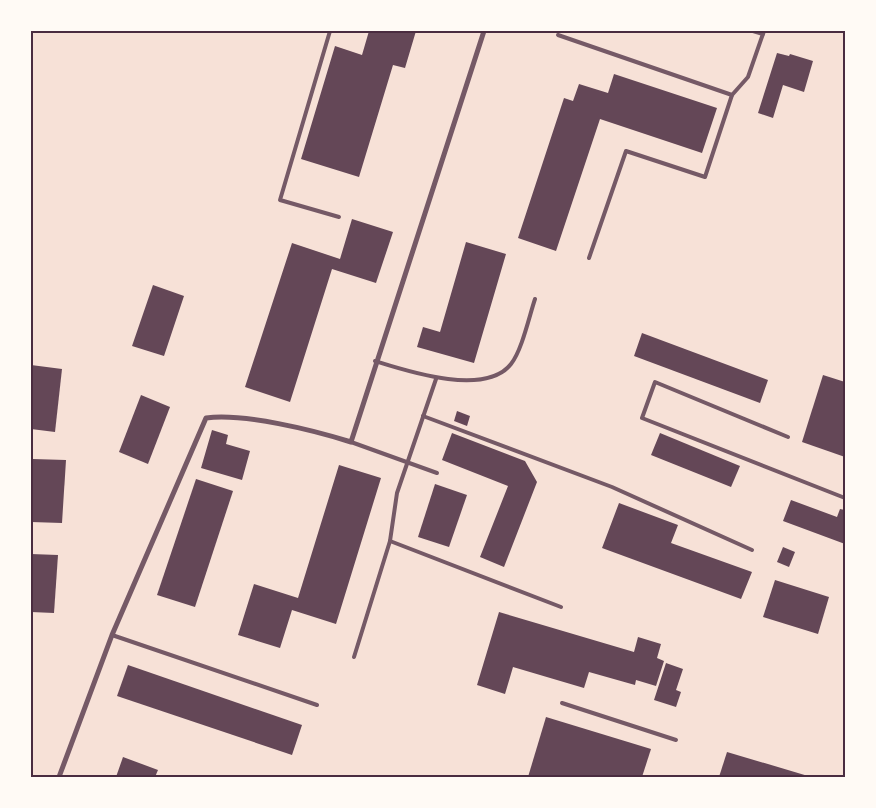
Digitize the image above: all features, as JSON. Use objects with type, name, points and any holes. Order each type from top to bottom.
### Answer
[{"type":"street","points":[[59,777],[112,636],[206,418],[222,416],[316,431],[351,442],[375,361],[484,31]]},
{"type":"lane","points":[[330,31],[280,200],[339,217]]},
{"type":"lane","points":[[589,258],[626,151],[705,178],[732,96],[748,77],[763,33],[753,31]]},
{"type":"lane","points":[[558,35],[732,96]]},
{"type":"lane","points":[[375,361],[436,379],[478,379],[496,374],[511,364],[534,299]]},
{"type":"lane","points":[[354,657],[390,541],[397,493],[436,379]]},
{"type":"lane","points":[[788,437],[655,382],[642,418],[845,498]]},
{"type":"lane","points":[[423,416],[612,487],[752,550]]},
{"type":"lane","points":[[351,442],[437,473]]},
{"type":"lane","points":[[390,541],[561,607]]},
{"type":"lane","points":[[112,636],[317,705]]},
{"type":"lane","points":[[562,703],[676,740]]},
{"type":"building","points":[[369,31],[416,31],[405,68],[393,65],[359,177],[301,159],[335,46],[362,55]]},
{"type":"building","points":[[777,53],[789,56],[790,54],[813,61],[804,92],[783,85],[773,118],[758,113]]},
{"type":"building","points":[[614,74],[717,108],[702,153],[600,119],[556,251],[518,238],[564,98],[573,101],[579,84],[608,93]]},
{"type":"building","points":[[352,219],[393,232],[376,283],[332,269],[290,402],[245,387],[292,243],[340,259]]},
{"type":"building","points":[[466,242],[506,254],[474,363],[417,347],[423,327],[440,332]]},
{"type":"building","points":[[153,285],[184,296],[164,356],[132,346]]},
{"type":"building","points":[[642,333],[768,380],[760,403],[634,356]]},
{"type":"building","points":[[31,365],[62,369],[55,432],[31,429]]},
{"type":"building","points":[[823,375],[845,382],[845,457],[802,442]]},
{"type":"building","points":[[141,395],[170,407],[148,464],[119,452]]},
{"type":"building","points":[[457,411],[470,416],[467,426],[454,421]]},
{"type":"building","points":[[212,430],[228,435],[226,444],[250,451],[242,480],[201,468]]},
{"type":"building","points":[[452,433],[525,461],[537,482],[504,567],[480,557],[508,486],[442,460]]},
{"type":"building","points":[[660,433],[740,466],[731,487],[651,455]]},
{"type":"building","points":[[33,459],[66,460],[62,523],[31,522]]},
{"type":"building","points":[[339,465],[381,478],[336,624],[292,610],[280,648],[238,635],[254,584],[298,598]]},
{"type":"building","points":[[196,479],[233,491],[195,607],[157,595]]},
{"type":"building","points":[[435,484],[467,495],[449,547],[418,537]]},
{"type":"building","points":[[791,500],[837,517],[840,509],[845,510],[845,544],[783,521]]},
{"type":"building","points":[[619,503],[678,525],[671,543],[752,572],[741,599],[602,548]]},
{"type":"building","points":[[783,547],[795,552],[789,567],[777,562]]},
{"type":"building","points":[[31,554],[58,555],[54,613],[31,612]]},
{"type":"building","points":[[775,580],[829,597],[818,634],[763,617]]},
{"type":"building","points":[[499,612],[634,652],[638,637],[661,644],[657,658],[664,661],[656,686],[636,680],[635,685],[589,672],[584,688],[513,667],[505,694],[477,685]]},
{"type":"building","points":[[666,663],[683,669],[676,690],[681,692],[676,707],[654,700]]},
{"type":"building","points":[[128,665],[302,725],[292,755],[117,696]]},
{"type":"building","points":[[546,717],[651,749],[642,777],[528,777]]},
{"type":"building","points":[[727,752],[808,776],[719,777]]},
{"type":"building","points":[[123,757],[158,770],[155,777],[116,777]]}]
